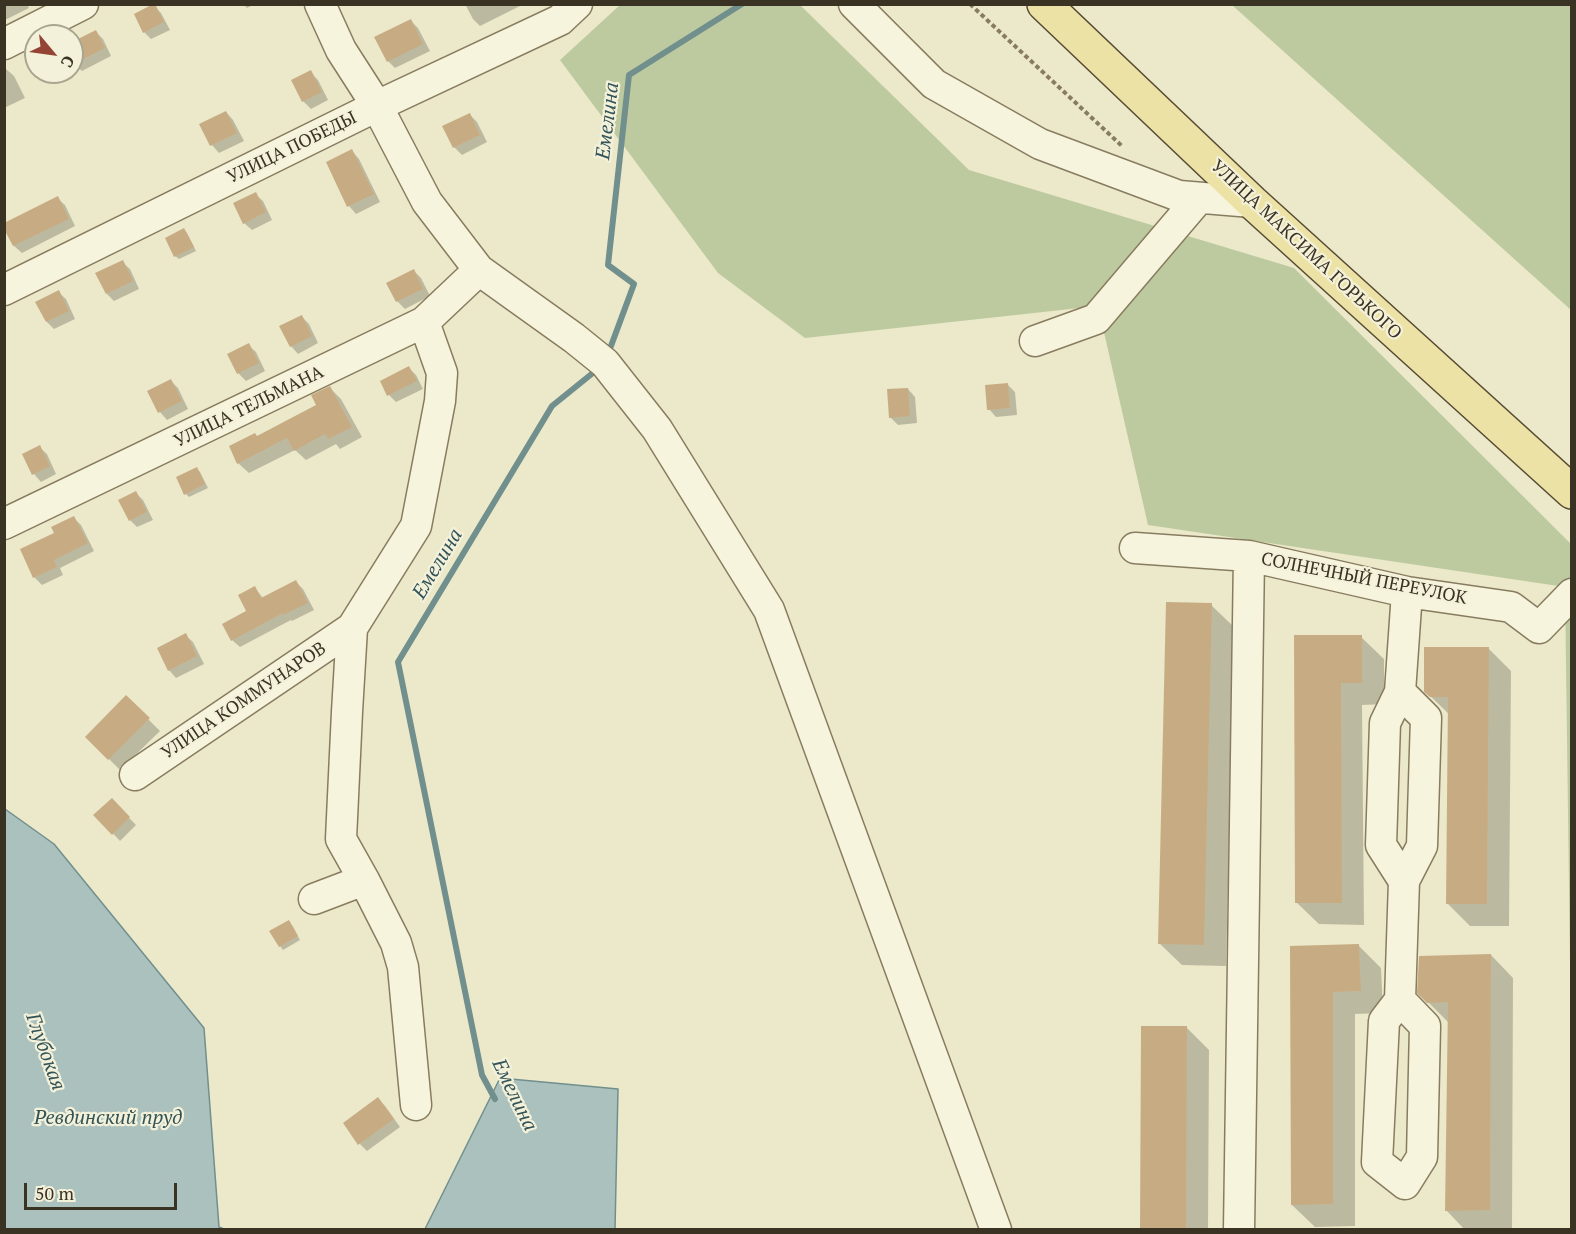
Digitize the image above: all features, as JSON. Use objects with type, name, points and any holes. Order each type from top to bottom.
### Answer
[{"type":"main road","name":"УЛИЦА МАКСИМА ГОРЬКОГО","points":[[1044,4],[1252,202],[1572,492]]},
{"type":"street","points":[[4,44],[83,4]]},
{"type":"street","points":[[320,4],[341,50],[377,106],[427,202],[479,270],[574,338],[604,363],[657,429],[769,610],[996,1230]]},
{"type":"street","name":"УЛИЦА ПОБЕДЫ","points":[[4,290],[377,106],[560,20],[577,4]]},
{"type":"street","points":[[854,4],[934,84],[1040,144],[1179,196],[1252,202]]},
{"type":"street","points":[[1035,341],[1096,319],[1199,198]]},
{"type":"street","name":"УЛИЦА ТЕЛЬМАНА","points":[[4,524],[424,322],[479,270]]},
{"type":"street","points":[[416,1105],[403,967],[396,944],[341,839],[352,628],[416,526],[440,401],[442,373],[424,322]]},
{"type":"street","name":"СОЛНЕЧНЫЙ ПЕРЕУЛОК","points":[[1135,548],[1249,556],[1407,592],[1510,607],[1539,628],[1572,594]]},
{"type":"street","points":[[1239,1230],[1249,556]]},
{"type":"street","points":[[1404,881],[1382,845],[1385,723],[1400,692],[1407,592]]},
{"type":"street","name":"УЛИЦА КОММУНАРОВ","points":[[135,775],[352,628]]},
{"type":"street","points":[[1400,692],[1426,718],[1422,846],[1404,881],[1400,1000],[1384,1021],[1377,1162],[1405,1184],[1422,1157],[1425,1026],[1400,1000]]},
{"type":"street","points":[[314,899],[364,880]]},
{"type":"path","points":[[970,4],[1125,149]]},
{"type":"green space","points":[[620,5],[800,5],[969,170],[1294,268],[1571,544],[1571,1039],[1565,587],[1148,525],[1098,306],[805,338],[718,273],[560,60]]},
{"type":"green space","points":[[1232,5],[1571,5],[1571,310]]},
{"type":"water","name":"Ревдинский пруд","points":[[5,809],[54,844],[204,1028],[219,1227],[224,1229],[5,1229]]},
{"type":"water","points":[[500,1078],[618,1089],[615,1229],[425,1229]]},
{"type":"building","points":[[153,4],[164,22],[143,33],[134,14]]},
{"type":"building","points":[[411,19],[423,44],[387,62],[374,37]]},
{"type":"building","points":[[96,30],[105,48],[84,59],[84,36]]},
{"type":"building","points":[[311,70],[322,92],[302,102],[291,80]]},
{"type":"building","points":[[226,111],[237,133],[210,146],[199,124]]},
{"type":"building","points":[[470,113],[480,135],[453,148],[442,126]]},
{"type":"building","points":[[352,149],[374,194],[347,207],[326,162]]},
{"type":"building","points":[[256,192],[266,212],[243,224],[233,203]]},
{"type":"building","points":[[58,196],[69,219],[13,246],[4,229],[4,223]]},
{"type":"building","points":[[184,228],[194,247],[174,257],[165,238]]},
{"type":"building","points":[[123,260],[133,281],[106,294],[95,273]]},
{"type":"building","points":[[414,269],[423,289],[396,302],[386,283]]},
{"type":"building","points":[[59,290],[69,311],[46,322],[35,302]]},
{"type":"building","points":[[302,315],[312,336],[290,347],[279,326]]},
{"type":"building","points":[[249,343],[259,363],[237,374],[227,354]]},
{"type":"building","points":[[409,366],[417,381],[387,396],[380,381]]},
{"type":"building","points":[[171,379],[182,401],[158,413],[147,391]]},
{"type":"building","points":[[1008,383],[1010,408],[987,410],[985,385]]},
{"type":"building","points":[[330,386],[352,427],[328,439],[325,434],[294,451],[287,438],[237,464],[229,446],[255,433],[257,436],[316,405],[311,395]]},
{"type":"building","points":[[908,388],[910,416],[889,418],[887,389]]},
{"type":"building","points":[[40,445],[50,466],[32,475],[22,454]]},
{"type":"building","points":[[197,467],[205,484],[184,495],[176,477]]},
{"type":"building","points":[[136,491],[147,512],[129,521],[118,500]]},
{"type":"building","points":[[74,516],[88,543],[54,560],[57,567],[33,578],[20,549],[54,533],[51,527]]},
{"type":"building","points":[[296,580],[308,603],[283,615],[283,613],[231,641],[222,624],[246,611],[238,595],[255,586],[261,598]]},
{"type":"building","points":[[1166,602],[1212,603],[1204,945],[1158,944]]},
{"type":"building","points":[[186,633],[197,656],[168,671],[157,648]]},
{"type":"building","points":[[1294,635],[1362,635],[1362,683],[1341,683],[1342,903],[1295,903]]},
{"type":"building","points":[[1424,647],[1489,647],[1487,904],[1446,904],[1448,697],[1430,697],[1424,692]]},
{"type":"building","points":[[126,695],[150,718],[108,760],[85,737]]},
{"type":"building","points":[[112,798],[130,817],[112,835],[93,815]]},
{"type":"building","points":[[289,920],[298,936],[279,947],[269,931]]},
{"type":"building","points":[[1359,944],[1361,991],[1333,992],[1333,1204],[1291,1205],[1290,946]]},
{"type":"building","points":[[1491,954],[1490,1210],[1445,1211],[1448,1002],[1427,1003],[1417,993],[1419,956]]},
{"type":"building","points":[[1141,1026],[1187,1026],[1186,1230],[1140,1230]]},
{"type":"building","points":[[378,1097],[394,1119],[358,1145],[343,1123]]},
{"type":"waterway","name":"Емелина","points":[[608,354],[634,284],[608,265],[629,75],[742,4]]},
{"type":"waterway","name":"Емелина","points":[[495,1099],[482,1075],[398,662],[552,406],[599,368]]},
{"type":"water label","name":"Глубокая","points":[[45,1052]]}]
